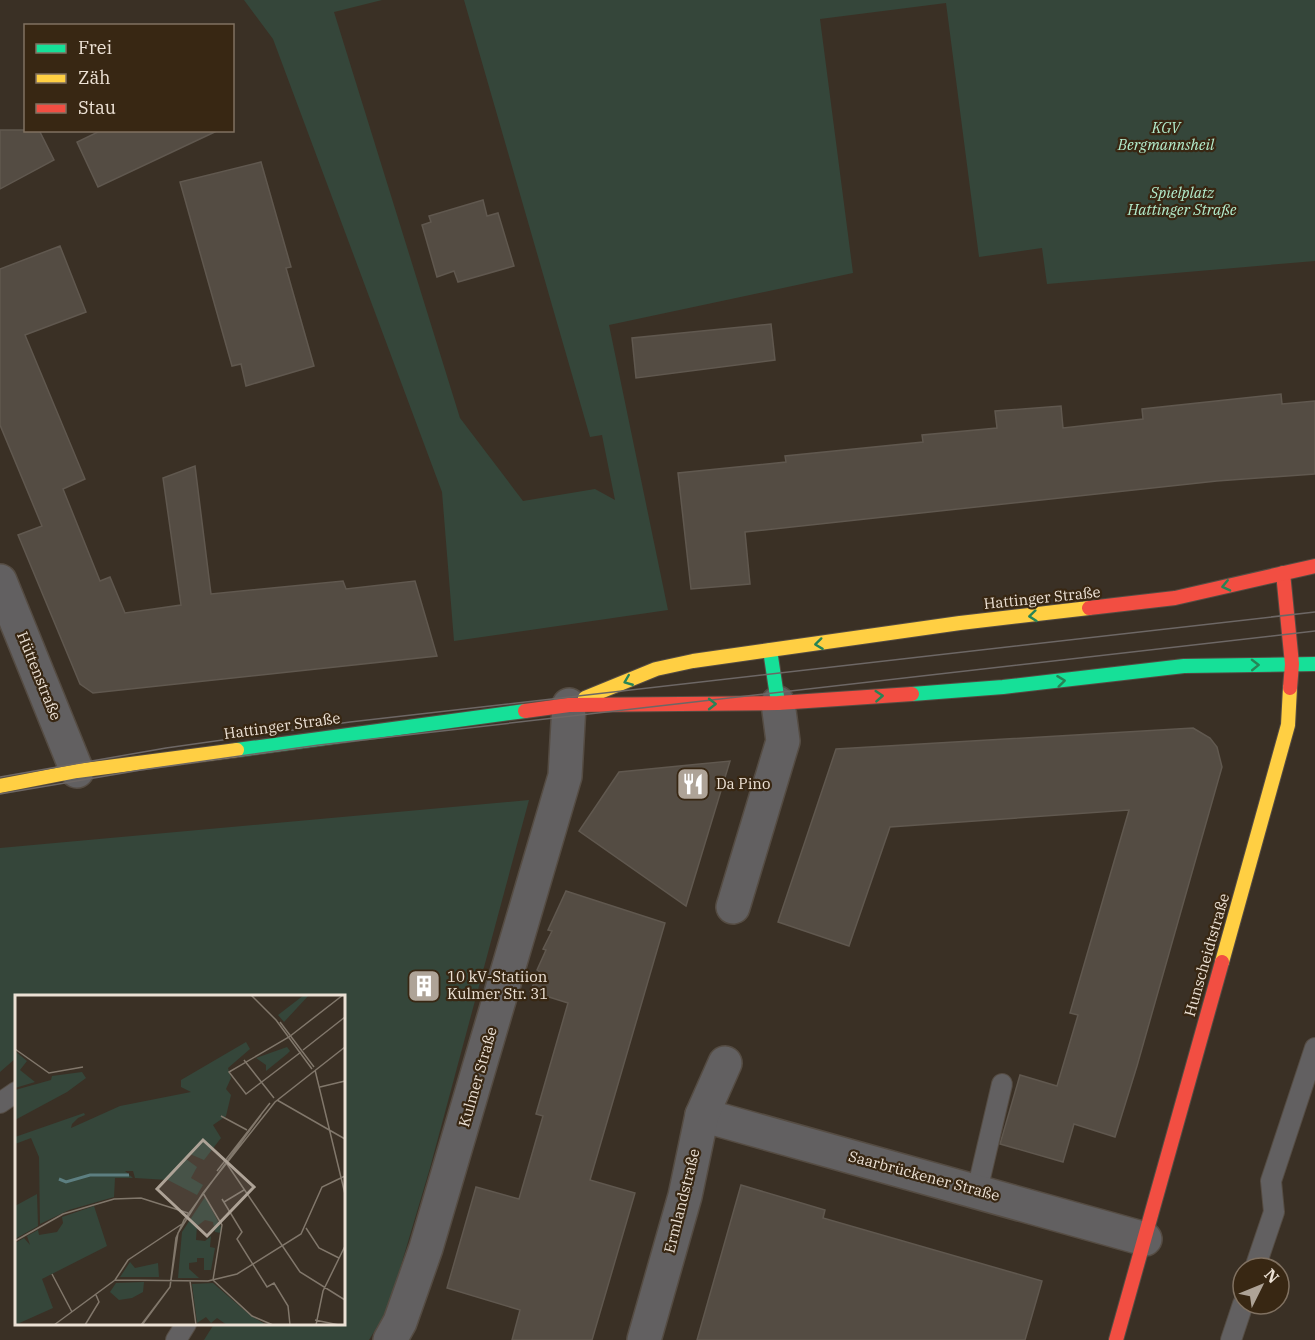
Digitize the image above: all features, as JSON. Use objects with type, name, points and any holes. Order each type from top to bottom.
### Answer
[{"type":"main road","name":"Hattinger Straße","points":[[569,705],[656,669],[960,623],[1174,598],[1315,566]]},
{"type":"main road","name":"Hunscheidtstraße","points":[[1116,1340],[1288,726],[1292,664],[1283,573]]},
{"type":"main road","points":[[770,650],[778,703]]},
{"type":"main road","name":"Hattinger Straße","points":[[0,786],[77,771],[569,705],[778,703],[1003,687],[1184,666],[1315,664]]},
{"type":"street","name":"Hüttenstraße","points":[[0,581],[77,771]]},
{"type":"street","points":[[733,907],[783,741],[778,703]]},
{"type":"street","name":"Kulmer Straße","points":[[390,1340],[400,1322],[429,1238],[565,776],[569,705]]},
{"type":"street","name":"Ermlandstraße","points":[[644,1340],[685,1196],[702,1115],[725,1064]]},
{"type":"street","name":"Saarbrückener Straße","points":[[702,1115],[1144,1239]]},
{"type":"lane","points":[[1259,1256],[1274,1212],[1271,1181],[1315,1048]]},
{"type":"lane","points":[[977,1191],[1002,1084]]},
{"type":"lane","points":[[0,1103],[15,1093]]},
{"type":"lane","points":[[1231,1340],[1239,1316]]},
{"type":"lane","points":[[176,1340],[185,1325]]},
{"type":"green space","points":[[244,0],[382,0],[334,12],[460,418],[523,501],[595,489],[615,500],[602,435],[590,437],[464,0],[1315,0],[1315,261],[1047,284],[1042,248],[979,257],[946,3],[820,19],[853,273],[609,325],[668,610],[454,641],[442,492],[273,39]]},
{"type":"green space","points":[[529,800],[430,1168],[388,1309],[369,1340],[204,1340],[213,1325],[345,1325],[345,995],[15,995],[15,1059],[0,1072],[0,848]]},
{"type":"building","points":[[0,130],[40,132],[54,160],[0,189]]},
{"type":"building","points":[[98,132],[215,132],[98,187],[77,142]]},
{"type":"building","points":[[261,162],[291,267],[286,268],[314,366],[246,386],[241,364],[232,366],[180,182]]},
{"type":"building","points":[[483,200],[487,216],[498,213],[514,266],[458,282],[454,271],[437,277],[422,225],[431,222],[429,216]]},
{"type":"building","points":[[60,246],[86,312],[25,335],[85,479],[63,489],[100,581],[110,577],[125,613],[181,605],[163,478],[195,466],[211,594],[343,581],[346,589],[415,581],[437,656],[93,693],[80,684],[18,535],[42,526],[0,425],[0,269]]},
{"type":"building","points":[[771,324],[775,360],[636,378],[632,338]]},
{"type":"building","points":[[1281,394],[1282,404],[1315,401],[1315,474],[1217,481],[745,532],[750,584],[691,589],[678,473],[786,462],[785,456],[923,442],[922,435],[997,428],[995,411],[1061,406],[1063,428],[1143,419],[1142,409]]},
{"type":"building","points":[[1193,728],[1210,738],[1217,747],[1222,767],[1115,1137],[1074,1124],[1063,1162],[1000,1144],[1020,1075],[1057,1086],[1078,1015],[1070,1013],[1129,810],[890,827],[849,946],[778,922],[836,749]]},
{"type":"building","points":[[730,761],[686,906],[579,831],[619,772]]},
{"type":"building","points":[[566,891],[665,923],[590,1180],[635,1193],[592,1340],[512,1340],[520,1310],[447,1288],[476,1187],[519,1199],[543,1116],[536,1114],[568,1003],[530,991],[540,972],[537,970],[546,950],[543,949],[552,931],[548,930]]},
{"type":"building","points":[[741,1185],[825,1210],[823,1218],[1042,1281],[1025,1340],[697,1340]]},
{"type":"tram line","points":[[0,777],[166,748],[350,722],[1315,612]]},
{"type":"tram line","points":[[0,794],[141,770],[319,745],[1315,631]]},
{"type":"traffic: fast","points":[[770,650],[778,703]]},
{"type":"traffic: fast","points":[[912,694],[1003,687],[1184,666],[1315,664]]},
{"type":"traffic: fast","points":[[237,750],[525,711]]},
{"type":"traffic: slow","points":[[585,698],[656,669],[693,661],[960,623],[1089,608]]},
{"type":"traffic: slow","points":[[1222,962],[1288,725],[1290,688]]},
{"type":"traffic: slow","points":[[0,786],[77,771],[237,750]]},
{"type":"traffic: jam","points":[[1089,608],[1175,598],[1315,566]]},
{"type":"traffic: jam","points":[[1283,573],[1292,664],[1290,688]]},
{"type":"traffic: jam","points":[[525,711],[569,705],[778,703],[912,694]]},
{"type":"traffic: jam","points":[[1116,1340],[1222,962]]},
{"type":"place","name":"Da Pino","points":[[693,784]]},
{"type":"place","name":"10 kV-Statiion Kulmer Str. 31","points":[[424,986]]},
{"type":"park label","name":"KGV Bergmannsheil","points":[[1166,136]]},
{"type":"park label","name":"Spielplatz Hattinger Straße","points":[[1182,202]]}]
